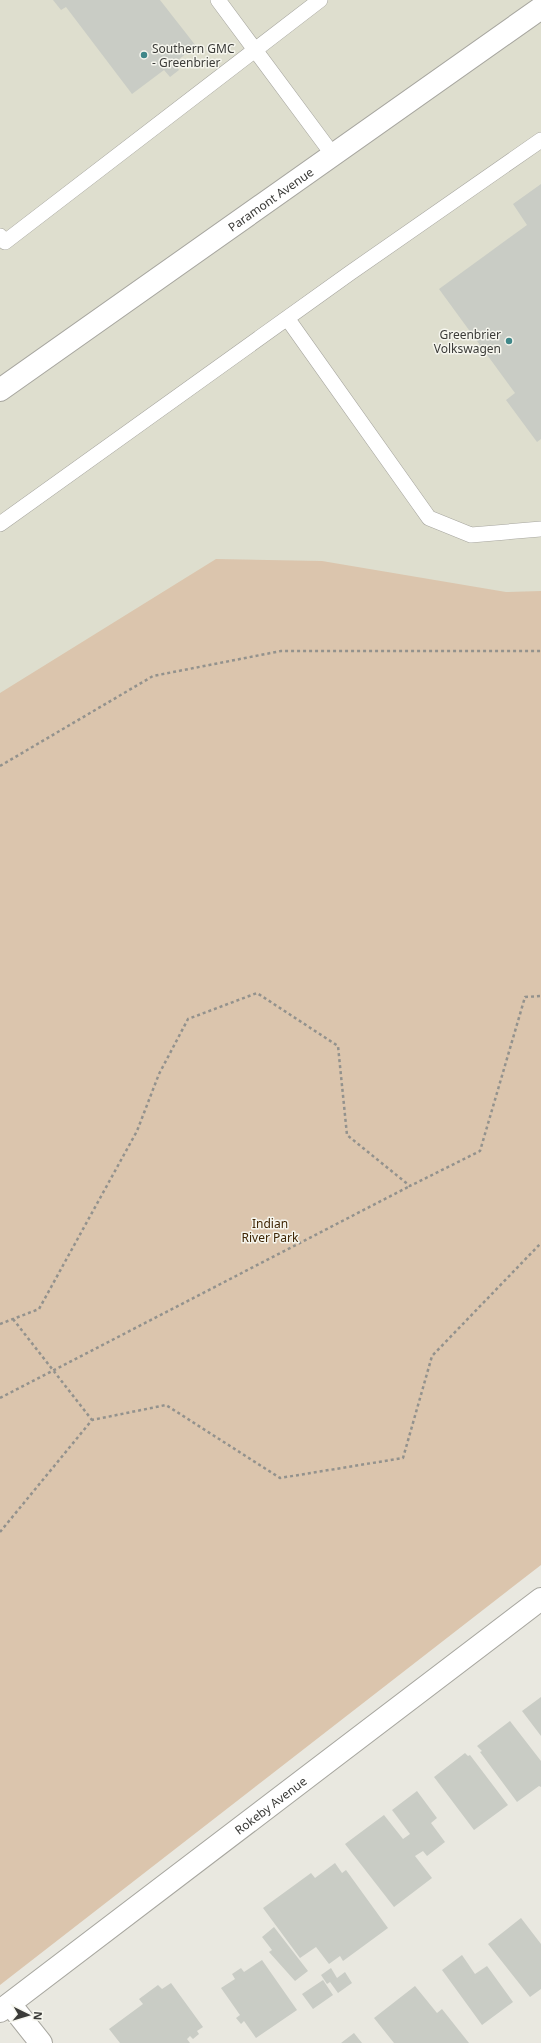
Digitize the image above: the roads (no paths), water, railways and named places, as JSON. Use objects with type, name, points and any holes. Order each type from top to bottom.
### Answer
[{"type":"street","name":"Paramont Avenue","points":[[0,390],[541,8]]},
{"type":"street","name":"Rokeby Avenue","points":[[5,2007],[541,1599]]},
{"type":"street","points":[[5,2007],[41,2043]]},
{"type":"lane","points":[[218,0],[256,49],[333,155]]},
{"type":"lane","points":[[0,236],[4,242],[320,0]]},
{"type":"lane","points":[[0,524],[287,318],[541,140]]},
{"type":"lane","points":[[287,318],[429,518],[471,535],[541,529]]},
{"type":"place","name":"Southern GMC - Greenbrier","points":[[144,55]]},
{"type":"place","name":"Greenbrier Volkswagen","points":[[509,341]]},
{"type":"park label","name":"Indian River Park","points":[[270,1230]]}]
